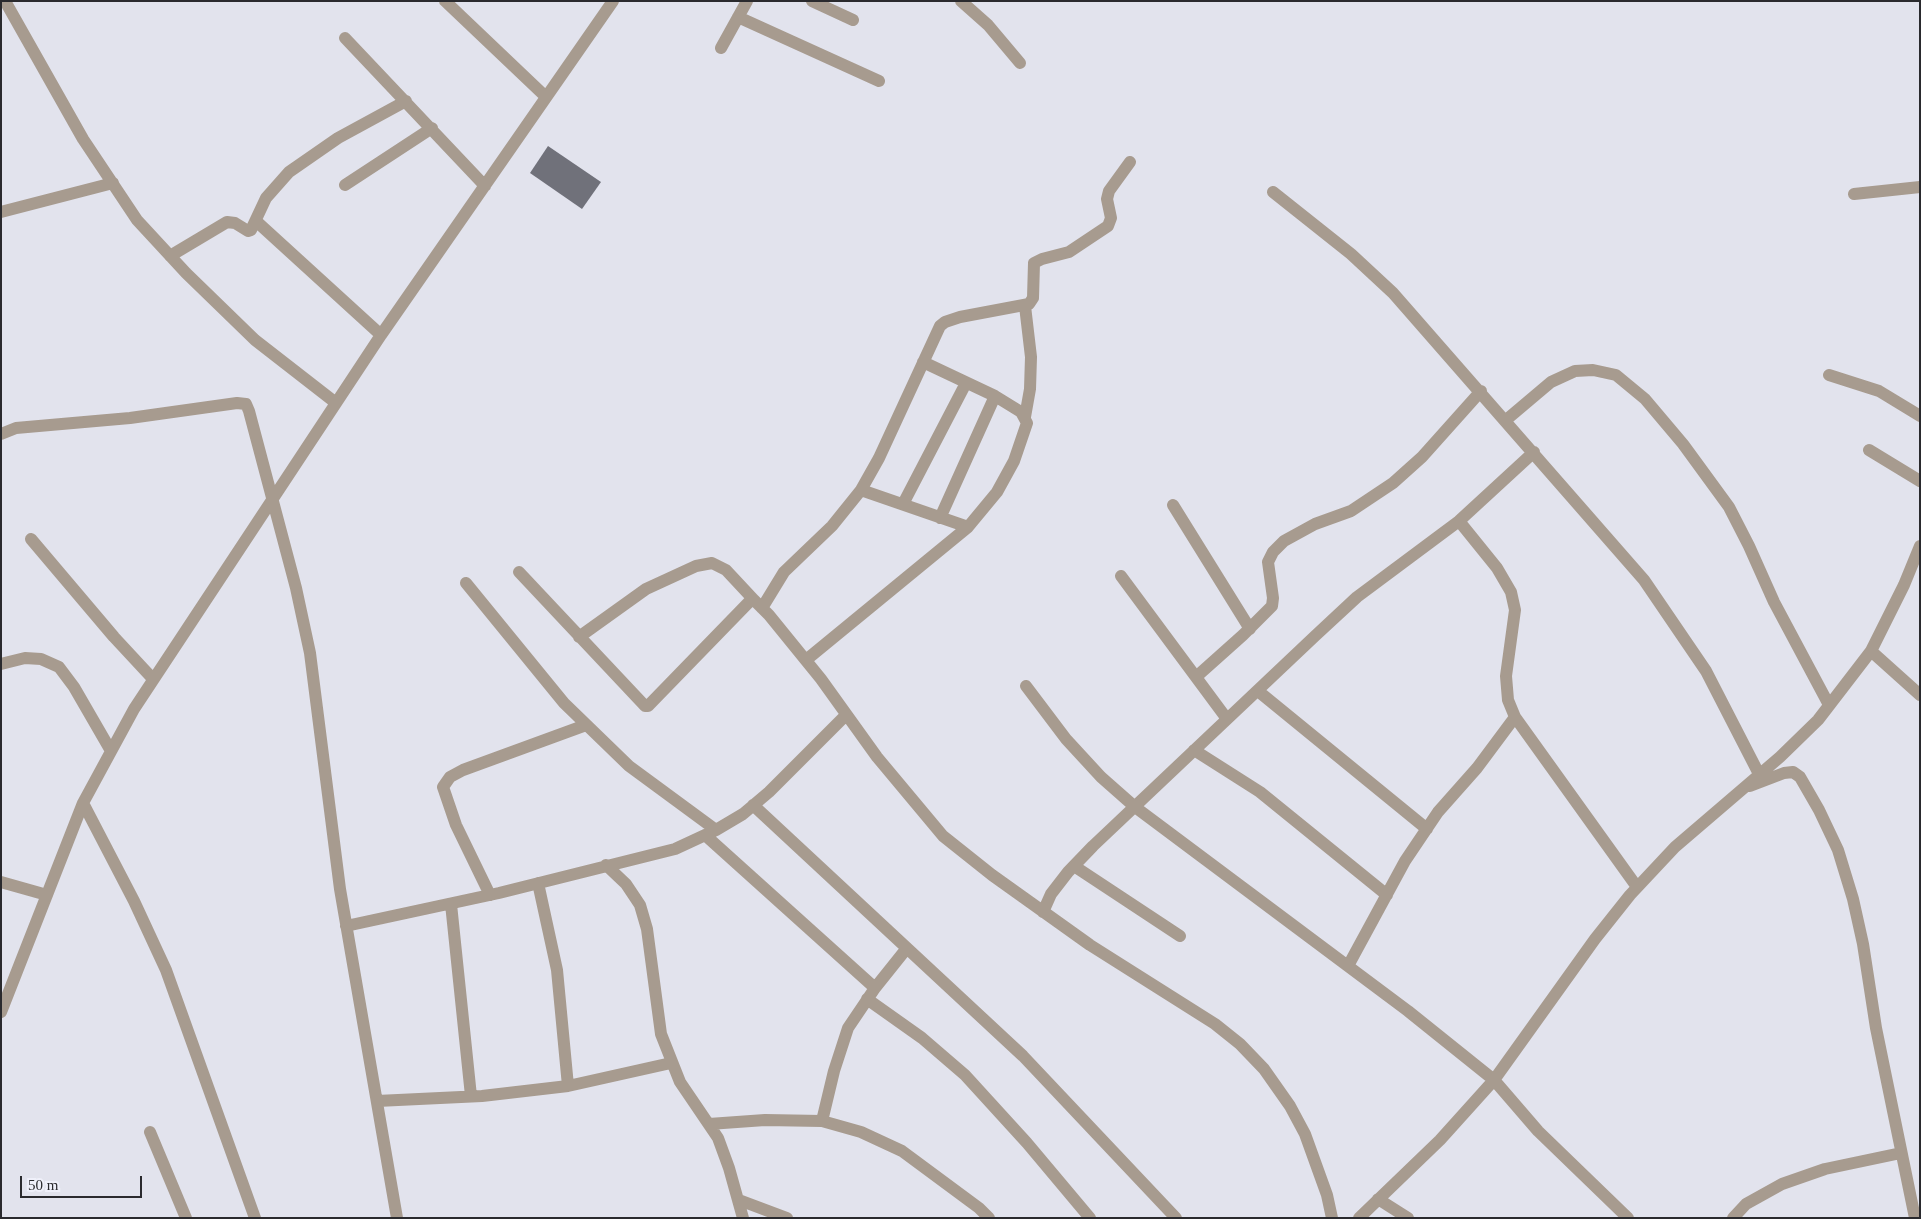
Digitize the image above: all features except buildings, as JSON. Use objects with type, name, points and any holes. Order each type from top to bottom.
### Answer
[{"type":"street","points":[[3,1],[83,139],[137,220],[170,256],[255,340],[336,403]]},
{"type":"street","points":[[446,1],[546,98]]},
{"type":"street","points":[[1,1012],[83,803],[153,679],[381,335],[613,1]]},
{"type":"street","points":[[721,48],[747,1]]},
{"type":"street","points":[[812,1],[853,20]]},
{"type":"street","points":[[961,1],[988,25],[1020,63]]},
{"type":"street","points":[[738,17],[880,81]]},
{"type":"street","points":[[345,38],[485,186]]},
{"type":"street","points":[[170,256],[222,224],[235,223],[248,231],[253,228],[266,198],[289,172],[338,138],[406,101]]},
{"type":"street","points":[[345,185],[432,128]]},
{"type":"street","points":[[758,604],[784,572],[832,526],[862,490],[879,458],[935,334],[945,322],[960,317],[1025,306],[1032,298],[1034,262],[1042,258],[1069,252],[1085,243],[1110,223],[1111,218],[1107,199],[1109,191],[1130,162]]},
{"type":"street","points":[[1,212],[113,184]]},
{"type":"street","points":[[1854,194],[1920,187]]},
{"type":"street","points":[[1272,192],[1351,254],[1393,293],[1644,580],[1706,671],[1759,774]]},
{"type":"street","points":[[256,221],[381,335]]},
{"type":"street","points":[[806,660],[849,626],[889,589],[968,528],[997,492],[1014,461],[1025,430],[1025,417],[1030,389],[1031,357],[1025,306]]},
{"type":"street","points":[[923,362],[995,396],[1013,406],[1025,417]]},
{"type":"street","points":[[1506,420],[1551,382],[1575,371],[1593,370],[1616,376],[1645,399],[1683,444],[1729,507],[1778,610],[1830,705]]},
{"type":"street","points":[[1829,375],[1879,391],[1920,416]]},
{"type":"street","points":[[902,504],[966,382]]},
{"type":"street","points":[[1196,677],[1250,629],[1272,606],[1273,598],[1268,562],[1272,552],[1298,532],[1351,511],[1393,483],[1422,457],[1481,392]]},
{"type":"street","points":[[940,518],[995,396]]},
{"type":"street","points":[[1,434],[16,428],[130,418],[237,403],[246,404],[273,498],[310,653],[346,926],[397,1218]]},
{"type":"street","points":[[1869,450],[1920,481]]},
{"type":"street","points":[[1043,912],[1052,894],[1074,866],[1357,597],[1459,521],[1534,452]]},
{"type":"street","points":[[862,490],[968,528]]},
{"type":"street","points":[[1173,504],[1250,629]]},
{"type":"street","points":[[1459,521],[1497,568],[1511,592],[1515,610],[1506,676],[1508,700],[1515,718],[1637,887]]},
{"type":"street","points":[[31,539],[114,637],[153,679]]},
{"type":"street","points":[[1359,1218],[1440,1140],[1494,1080],[1595,939],[1637,887],[1675,847],[1818,720],[1871,651],[1904,585],[1920,546]]},
{"type":"street","points":[[580,637],[646,589],[696,566],[712,563],[726,570],[806,660],[916,806],[943,836],[1090,946],[1215,1024],[1240,1044],[1264,1069],[1290,1106],[1305,1134],[1327,1195],[1332,1218]]},
{"type":"street","points":[[519,572],[645,706],[648,706],[750,601],[758,604]]},
{"type":"street","points":[[1121,576],[1227,719]]},
{"type":"street","points":[[466,583],[564,704],[629,766],[711,833],[875,988]]},
{"type":"street","points":[[1871,651],[1919,693]]},
{"type":"street","points":[[1,664],[25,658],[41,659],[59,667],[74,687],[111,751]]},
{"type":"street","points":[[1026,686],[1066,739],[1089,764],[1135,807],[1348,966],[1494,1080],[1538,1131],[1628,1218]]},
{"type":"street","points":[[1258,691],[1427,829]]},
{"type":"street","points":[[346,926],[490,895],[675,849],[711,833],[753,805],[846,715]]},
{"type":"street","points":[[1348,966],[1405,861],[1427,829],[1515,718]]},
{"type":"street","points":[[490,895],[456,825],[443,786],[450,777],[463,770],[586,725]]},
{"type":"street","points":[[1194,750],[1260,792],[1387,894]]},
{"type":"street","points":[[1739,789],[1784,773],[1793,772],[1800,777],[1819,810],[1838,850],[1853,899],[1901,1153],[1915,1194],[1915,1218]]},
{"type":"street","points":[[83,803],[134,901],[166,970],[255,1218]]},
{"type":"street","points":[[753,805],[1023,1056],[1176,1218]]},
{"type":"street","points":[[606,865],[626,884],[640,905],[647,929],[661,1034],[680,1082],[718,1138],[739,1200],[742,1218]]},
{"type":"street","points":[[1074,866],[1180,936]]},
{"type":"street","points":[[1,882],[47,895]]},
{"type":"street","points":[[538,883],[557,970],[568,1086]]},
{"type":"street","points":[[451,904],[472,1096]]},
{"type":"street","points":[[822,1121],[834,1071],[848,1028],[875,988],[907,948]]},
{"type":"street","points":[[867,1000],[922,1038],[965,1076],[1027,1142],[1090,1218]]},
{"type":"street","points":[[377,1101],[472,1096],[568,1086],[671,1063]]},
{"type":"street","points":[[709,1124],[765,1120],[822,1121],[861,1132],[902,1150],[979,1208],[988,1218]]},
{"type":"street","points":[[150,1132],[186,1218]]},
{"type":"street","points":[[1732,1218],[1746,1204],[1782,1184],[1825,1169],[1901,1153]]},
{"type":"street","points":[[1378,1199],[1408,1218]]},
{"type":"street","points":[[739,1200],[787,1218]]}]
